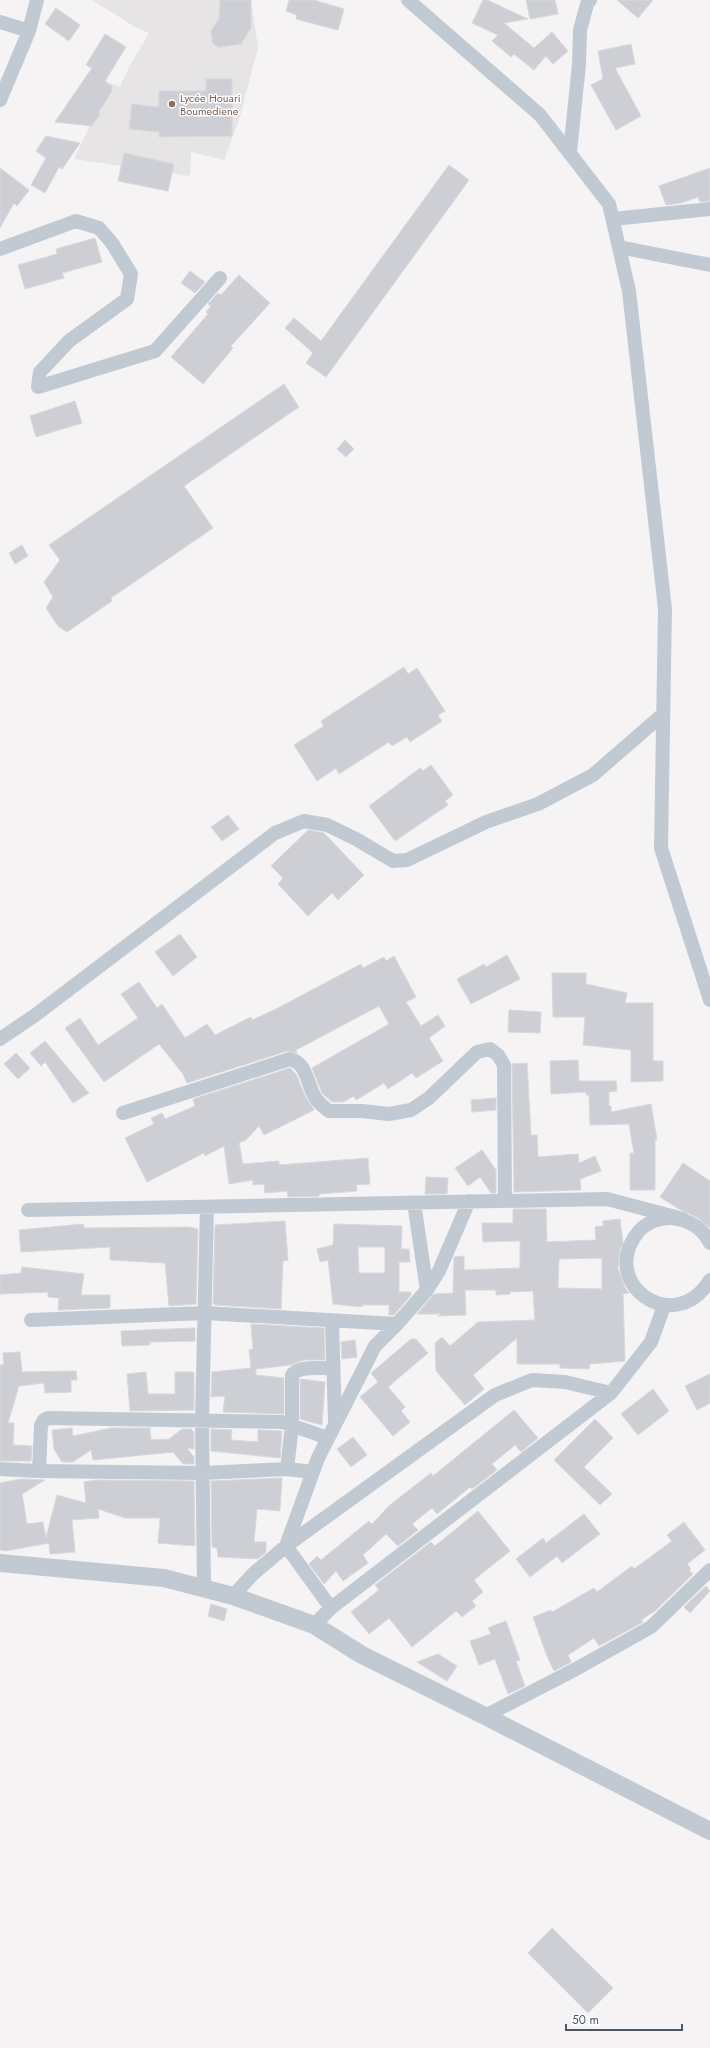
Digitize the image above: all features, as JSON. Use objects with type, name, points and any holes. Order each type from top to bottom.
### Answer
[{"type":"street","points":[[0,100],[29,31],[37,0]]},
{"type":"street","points":[[408,0],[540,115],[609,204],[629,291],[664,609],[662,848],[710,1000]]},
{"type":"street","points":[[570,152],[579,64],[580,30],[587,4],[590,0]]},
{"type":"street","points":[[0,22],[29,31]]},
{"type":"street","points":[[613,219],[710,209]]},
{"type":"street","points":[[0,249],[76,220],[99,228],[112,243],[131,274],[127,298],[69,341],[40,372],[38,387],[156,351],[220,278]]},
{"type":"street","points":[[619,247],[710,265]]},
{"type":"street","points":[[0,1039],[34,1016],[275,833],[304,821],[327,825],[356,839],[393,861],[407,860],[486,822],[538,804],[593,775],[662,714]]},
{"type":"street","points":[[123,1113],[290,1059],[297,1061],[302,1066],[315,1098],[329,1111],[389,1114],[411,1110],[429,1098],[477,1052],[490,1049],[498,1055],[504,1065],[505,1201]]},
{"type":"street","points":[[28,1210],[607,1199],[683,1219],[696,1226],[706,1236],[710,1243]]},
{"type":"street","points":[[286,1546],[313,1472],[328,1438],[376,1346],[398,1324],[427,1290],[439,1271],[469,1201]]},
{"type":"street","points":[[414,1203],[427,1290]]},
{"type":"street","points":[[204,1588],[202,1421],[207,1207]]},
{"type":"street","points":[[683,1219],[669,1218],[654,1221],[642,1228],[633,1239],[627,1252],[626,1267],[630,1281],[639,1293],[650,1302],[664,1306],[679,1305],[692,1300],[704,1291],[710,1280]]},
{"type":"street","points":[[314,1625],[331,1608],[611,1393],[651,1342],[664,1306]]},
{"type":"street","points":[[31,1320],[205,1314],[398,1324]]},
{"type":"street","points":[[332,1321],[335,1424]]},
{"type":"street","points":[[287,1469],[292,1425],[292,1375],[294,1371],[301,1369],[333,1368]]},
{"type":"street","points":[[233,1596],[253,1574],[286,1546],[495,1395],[532,1380],[565,1382],[611,1393]]},
{"type":"street","points":[[39,1471],[41,1425],[44,1420],[48,1418],[282,1422],[328,1438]]},
{"type":"street","points":[[0,1469],[39,1471],[202,1472],[287,1469],[313,1472]]},
{"type":"street","points":[[286,1546],[331,1608]]},
{"type":"street","points":[[0,1563],[164,1578],[233,1596],[314,1625],[362,1655],[486,1716],[710,1831]]},
{"type":"street","points":[[486,1716],[576,1669],[651,1627],[710,1570]]},
{"type":"shaded area","name":"Lycée Houari Boumediene","points":[[92,0],[251,0],[258,48],[239,120],[224,160],[191,152],[190,176],[74,159],[110,83],[120,87],[129,67],[149,33],[135,27]]},
{"type":"building","points":[[220,0],[251,0],[251,28],[241,44],[219,47],[213,44],[211,31],[219,19]]},
{"type":"building","points":[[289,0],[314,0],[344,9],[338,30],[296,19],[297,15],[286,11]]},
{"type":"building","points":[[483,0],[487,0],[528,19],[504,23],[534,48],[552,32],[568,51],[553,64],[546,56],[534,70],[514,54],[511,57],[492,41],[498,35],[472,23]]},
{"type":"building","points":[[526,0],[555,0],[558,14],[530,19]]},
{"type":"building","points":[[617,0],[653,0],[638,18]]},
{"type":"building","points":[[56,8],[80,25],[69,41],[45,24]]},
{"type":"building","points":[[105,34],[126,47],[105,81],[112,86],[112,91],[98,113],[100,114],[92,126],[55,122],[92,68],[86,65]]},
{"type":"building","points":[[631,44],[635,64],[615,68],[641,116],[616,130],[591,85],[603,79],[598,51]]},
{"type":"building","points":[[206,79],[232,79],[232,136],[159,137],[159,132],[129,129],[132,104],[159,107],[159,91],[206,91]]},
{"type":"building","points":[[46,136],[80,143],[62,169],[59,167],[45,193],[31,185],[46,158],[36,151]]},
{"type":"building","points":[[124,153],[174,164],[168,191],[118,181]]},
{"type":"building","points":[[449,165],[469,180],[326,377],[306,363],[313,353],[285,328],[294,318],[321,341]]},
{"type":"building","points":[[0,168],[29,190],[17,206],[14,203],[0,228]]},
{"type":"building","points":[[710,168],[710,201],[700,202],[698,197],[681,203],[666,205],[659,186]]},
{"type":"building","points":[[95,238],[102,262],[62,273],[64,278],[25,289],[18,265],[57,254],[56,249]]},
{"type":"building","points":[[190,271],[205,282],[195,293],[181,283]]},
{"type":"building","points":[[239,275],[270,303],[231,346],[233,348],[203,384],[171,357],[208,314],[206,312],[211,306],[208,304],[218,293],[221,295]]},
{"type":"building","points":[[284,384],[299,407],[184,486],[213,528],[111,598],[112,601],[67,632],[58,626],[46,608],[53,597],[44,582],[60,560],[49,545]]},
{"type":"building","points":[[75,401],[82,423],[36,437],[30,416]]},
{"type":"building","points":[[345,440],[354,449],[346,457],[337,449]]},
{"type":"building","points":[[22,545],[28,556],[15,564],[9,553]]},
{"type":"building","points":[[404,667],[408,674],[417,668],[445,711],[438,715],[442,721],[410,742],[407,737],[392,746],[389,742],[339,774],[336,768],[317,781],[294,745],[324,726],[321,721]]},
{"type":"building","points":[[431,765],[453,795],[445,801],[448,805],[395,841],[369,806],[420,768],[423,771]]},
{"type":"building","points":[[228,815],[239,829],[222,841],[211,827]]},
{"type":"building","points":[[308,830],[324,833],[364,875],[338,900],[332,893],[308,916],[278,884],[283,878],[271,866]]},
{"type":"building","points":[[180,934],[197,957],[173,976],[155,952]]},
{"type":"building","points":[[507,955],[520,979],[471,1004],[457,979],[484,964],[486,967]]},
{"type":"building","points":[[394,956],[416,997],[406,1002],[421,1026],[438,1015],[445,1026],[429,1038],[443,1061],[416,1078],[412,1073],[388,1089],[384,1083],[356,1100],[354,1096],[343,1102],[332,1102],[322,1093],[312,1068],[389,1024],[379,1006],[296,1050],[297,1053],[287,1051],[187,1083],[183,1074],[159,1044],[104,1082],[65,1028],[80,1018],[98,1045],[138,1018],[121,994],[139,982],[157,1008],[162,1004],[185,1038],[207,1024],[215,1035],[251,1017],[252,1020],[276,1009],[361,964],[363,968],[384,957],[386,961]]},
{"type":"building","points":[[552,973],[586,973],[586,984],[627,993],[625,1003],[653,1003],[653,1061],[663,1061],[663,1081],[631,1082],[631,1050],[583,1045],[585,1017],[553,1017]]},
{"type":"building","points":[[509,1010],[541,1012],[540,1033],[508,1032]]},
{"type":"building","points":[[45,1041],[89,1093],[73,1103],[45,1062],[41,1066],[30,1053]]},
{"type":"building","points":[[16,1053],[30,1068],[18,1079],[4,1064]]},
{"type":"building","points":[[578,1060],[579,1081],[616,1081],[617,1091],[609,1092],[609,1106],[611,1106],[611,1112],[651,1104],[657,1140],[655,1140],[655,1190],[630,1190],[630,1153],[634,1153],[629,1124],[590,1125],[589,1095],[586,1095],[586,1092],[551,1094],[550,1061]]},
{"type":"building","points":[[527,1063],[531,1135],[537,1135],[538,1157],[578,1154],[579,1163],[595,1156],[601,1171],[580,1179],[581,1190],[514,1192],[512,1064]]},
{"type":"building","points":[[290,1068],[296,1074],[305,1096],[314,1110],[264,1135],[259,1126],[246,1140],[239,1143],[243,1164],[279,1161],[279,1165],[368,1158],[370,1184],[356,1185],[357,1191],[319,1194],[319,1196],[288,1197],[287,1191],[265,1193],[264,1184],[253,1185],[253,1180],[229,1184],[224,1146],[205,1156],[204,1153],[147,1182],[125,1138],[154,1124],[151,1118],[162,1113],[165,1119],[195,1106],[193,1099]]},
{"type":"building","points":[[496,1098],[496,1110],[472,1112],[471,1100]]},
{"type":"building","points":[[482,1150],[496,1170],[496,1193],[491,1193],[480,1177],[468,1186],[455,1168]]},
{"type":"building","points":[[683,1163],[710,1181],[710,1228],[698,1218],[679,1209],[660,1197]]},
{"type":"building","points":[[426,1177],[448,1178],[447,1194],[425,1194]]},
{"type":"building","points":[[513,1209],[546,1209],[547,1242],[596,1240],[595,1227],[603,1226],[603,1221],[620,1219],[623,1243],[620,1250],[618,1268],[625,1288],[629,1293],[623,1294],[625,1361],[590,1364],[589,1369],[560,1368],[560,1364],[517,1364],[517,1338],[473,1375],[484,1389],[465,1405],[436,1371],[435,1343],[442,1337],[450,1346],[478,1322],[535,1320],[533,1291],[510,1292],[510,1294],[496,1295],[496,1290],[465,1290],[466,1315],[438,1316],[441,1314],[417,1314],[434,1294],[453,1293],[454,1257],[464,1256],[464,1270],[520,1268],[520,1241],[483,1242],[482,1223],[513,1223]],"holes":[[[602,1258],[602,1289],[558,1288],[559,1259]]]},
{"type":"building","points":[[285,1221],[288,1260],[283,1261],[281,1309],[215,1305],[213,1303],[215,1225]]},
{"type":"building","points":[[83,1224],[84,1228],[189,1227],[198,1229],[196,1304],[169,1306],[165,1263],[110,1260],[110,1247],[21,1252],[19,1230]]},
{"type":"building","points":[[334,1224],[402,1226],[401,1249],[409,1249],[410,1262],[399,1262],[399,1292],[411,1292],[411,1295],[394,1315],[389,1315],[389,1305],[362,1305],[362,1307],[333,1304],[328,1260],[320,1262],[317,1249],[333,1245]],"holes":[[[358,1247],[385,1247],[385,1273],[359,1273]]]},
{"type":"building","points":[[22,1267],[84,1274],[81,1295],[110,1295],[110,1308],[58,1310],[59,1298],[48,1297],[48,1292],[0,1294],[0,1275],[21,1273]]},
{"type":"building","points":[[251,1324],[324,1328],[325,1360],[304,1360],[290,1365],[256,1369],[256,1375],[284,1378],[284,1414],[223,1412],[225,1396],[211,1397],[212,1372],[251,1368],[249,1350],[253,1349]]},
{"type":"building","points":[[195,1328],[195,1341],[150,1342],[150,1345],[122,1346],[121,1331]]},
{"type":"building","points":[[411,1339],[416,1339],[428,1353],[388,1387],[405,1407],[401,1411],[410,1422],[393,1436],[360,1397],[378,1382],[371,1373]]},
{"type":"building","points":[[355,1340],[357,1357],[342,1359],[341,1342]]},
{"type":"building","points":[[20,1352],[22,1372],[76,1371],[77,1380],[71,1380],[71,1392],[45,1393],[44,1383],[19,1386],[8,1423],[14,1423],[13,1445],[32,1446],[31,1461],[0,1461],[0,1365],[4,1365],[3,1353]]},
{"type":"building","points":[[146,1372],[148,1394],[175,1394],[175,1372],[194,1372],[194,1410],[130,1411],[127,1374]]},
{"type":"building","points":[[710,1374],[710,1403],[697,1410],[685,1386]]},
{"type":"building","points":[[300,1379],[325,1382],[322,1425],[300,1419]]},
{"type":"building","points":[[653,1389],[669,1411],[638,1435],[621,1414]]},
{"type":"building","points":[[514,1410],[538,1438],[521,1452],[515,1445],[492,1464],[497,1470],[472,1489],[470,1487],[437,1514],[432,1508],[412,1524],[418,1530],[398,1546],[386,1534],[363,1555],[368,1563],[343,1581],[336,1571],[324,1584],[309,1564],[317,1556],[321,1560],[369,1521],[372,1524],[390,1505],[431,1473],[433,1476]]},
{"type":"building","points":[[595,1419],[613,1438],[584,1467],[612,1494],[600,1505],[554,1460]]},
{"type":"building","points":[[72,1428],[73,1436],[111,1428],[150,1428],[151,1440],[169,1439],[182,1429],[191,1429],[194,1432],[194,1449],[187,1448],[194,1457],[194,1464],[183,1464],[173,1452],[93,1460],[91,1450],[73,1462],[62,1462],[54,1449],[52,1430]]},
{"type":"building","points":[[211,1429],[232,1430],[231,1440],[258,1442],[258,1430],[282,1431],[280,1458],[211,1451]]},
{"type":"building","points":[[353,1437],[367,1455],[351,1467],[337,1449]]},
{"type":"building","points":[[282,1478],[280,1511],[257,1509],[254,1542],[266,1542],[266,1552],[258,1559],[218,1557],[217,1548],[212,1547],[211,1481]]},
{"type":"building","points":[[21,1479],[45,1480],[22,1494],[27,1524],[43,1522],[46,1538],[57,1495],[86,1503],[84,1482],[96,1480],[194,1481],[195,1546],[158,1543],[160,1518],[125,1518],[98,1509],[99,1518],[72,1520],[75,1552],[50,1554],[49,1543],[6,1551],[0,1550],[0,1483]]},
{"type":"building","points":[[478,1511],[510,1551],[474,1580],[483,1592],[472,1601],[476,1606],[462,1617],[456,1611],[412,1647],[389,1618],[369,1634],[351,1612],[379,1590],[375,1585],[431,1542],[435,1546]]},
{"type":"building","points":[[584,1514],[600,1534],[562,1563],[557,1556],[530,1577],[516,1559],[543,1538],[546,1543]]},
{"type":"building","points":[[684,1522],[705,1550],[687,1564],[691,1569],[689,1570],[693,1574],[655,1611],[641,1620],[643,1622],[599,1646],[594,1638],[568,1655],[571,1662],[554,1671],[533,1617],[551,1610],[552,1612],[594,1588],[597,1592],[632,1566],[634,1569],[672,1541],[667,1535]]},
{"type":"building","points":[[706,1586],[710,1591],[690,1613],[684,1607]]},
{"type":"building","points":[[211,1604],[227,1609],[224,1621],[208,1616]]},
{"type":"building","points":[[506,1621],[520,1660],[516,1661],[525,1686],[508,1694],[495,1659],[479,1665],[470,1641],[491,1634],[488,1628]]},
{"type":"building","points":[[438,1654],[457,1666],[447,1681],[417,1662]]},
{"type":"building","points":[[552,1928],[613,1988],[588,2013],[528,1953]]},
{"type":"place","name":"Lycée Houari Boumediene","points":[[172,104]]}]
